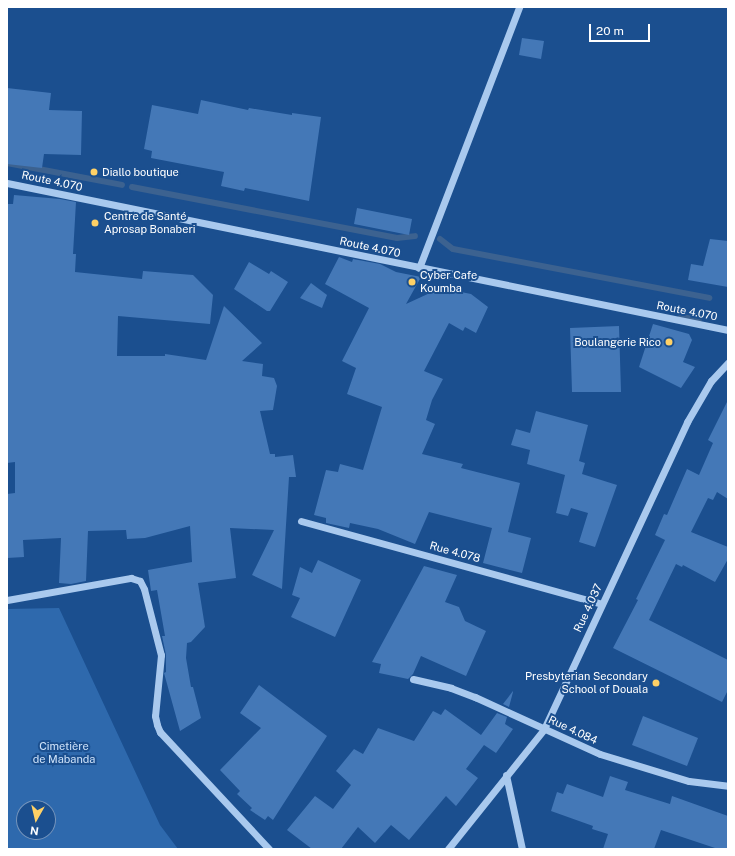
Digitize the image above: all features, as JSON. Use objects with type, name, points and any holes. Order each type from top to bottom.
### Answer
[{"type":"street","points":[[419,268],[519,7]]},
{"type":"street","name":"Route 4.070","points":[[7,183],[728,330]]},
{"type":"street","name":"Rue 4.037","points":[[448,849],[544,729],[687,422],[711,381],[728,363]]},
{"type":"street","name":"Rue 4.078","points":[[301,521],[602,604]]},
{"type":"street","points":[[7,600],[130,578],[140,581],[144,589],[161,655],[155,716],[160,732],[270,849]]},
{"type":"street","name":"Rue 4.084","points":[[413,679],[451,688],[600,754],[689,781],[728,786]]},
{"type":"street","points":[[506,775],[522,849]]},
{"type":"green space","name":"Cimetière de Mabanda","points":[[59,608],[160,825],[178,849],[7,849],[7,609]]},
{"type":"building","points":[[522,38],[544,41],[541,59],[519,55]]},
{"type":"building","points":[[7,88],[51,93],[49,110],[82,111],[81,155],[44,154],[42,168],[7,164]]},
{"type":"building","points":[[201,100],[248,110],[249,108],[292,115],[292,113],[321,117],[309,201],[245,188],[244,191],[221,186],[224,172],[151,158],[152,151],[144,149],[152,105],[198,114]]},
{"type":"building","points":[[14,195],[76,202],[73,254],[76,254],[75,272],[142,279],[143,271],[193,275],[213,295],[210,324],[118,316],[117,356],[165,356],[165,354],[206,360],[224,306],[262,343],[242,361],[263,364],[262,376],[274,378],[277,386],[273,410],[260,411],[270,454],[275,454],[275,457],[293,455],[296,477],[289,477],[282,589],[252,575],[274,530],[230,528],[236,578],[198,583],[205,627],[191,642],[187,643],[186,658],[191,687],[193,687],[201,718],[180,731],[164,673],[166,672],[166,655],[162,636],[165,636],[157,590],[151,591],[148,570],[192,562],[190,526],[145,538],[127,539],[126,530],[88,531],[86,581],[71,584],[59,583],[61,538],[23,540],[24,557],[7,558],[7,494],[15,493],[15,462],[7,463],[7,204],[13,204]]},
{"type":"building","points":[[357,208],[412,219],[409,235],[354,224]]},
{"type":"building","points":[[710,239],[728,241],[728,287],[688,280],[691,264],[703,266]]},
{"type":"building","points":[[339,257],[352,262],[353,259],[380,264],[396,272],[421,277],[406,304],[445,286],[456,291],[471,294],[488,307],[476,333],[465,327],[463,331],[449,323],[424,371],[443,379],[432,400],[426,420],[435,424],[422,454],[463,464],[461,468],[520,483],[508,532],[531,538],[522,573],[483,563],[492,528],[429,512],[415,544],[378,529],[350,523],[349,528],[326,523],[326,518],[314,515],[326,470],[338,472],[340,464],[363,470],[382,407],[347,394],[356,368],[342,361],[369,308],[325,284]]},
{"type":"building","points":[[249,262],[269,274],[271,271],[288,282],[270,311],[267,311],[234,289]]},
{"type":"building","points":[[311,283],[327,295],[322,308],[300,298]]},
{"type":"building","points":[[653,324],[689,334],[692,340],[683,362],[695,367],[681,388],[639,367]]},
{"type":"building","points":[[619,326],[621,392],[572,392],[570,328]]},
{"type":"building","points":[[728,400],[728,499],[717,492],[713,500],[708,498],[691,532],[728,547],[728,559],[715,582],[683,565],[682,567],[676,564],[649,620],[728,660],[728,690],[722,702],[613,648],[638,600],[636,599],[665,540],[655,535],[664,514],[667,515],[687,469],[699,475],[713,443],[708,440]]},
{"type":"building","points":[[536,411],[588,425],[579,461],[585,463],[582,474],[617,485],[595,547],[579,542],[588,513],[571,508],[568,516],[556,513],[565,475],[527,464],[530,450],[511,445],[516,429],[530,433]]},
{"type":"building","points":[[318,560],[361,580],[335,637],[291,617],[300,598],[292,595],[300,567],[312,573]]},
{"type":"building","points":[[424,566],[457,575],[445,602],[459,607],[465,621],[486,631],[466,676],[421,656],[413,674],[408,679],[379,673],[381,664],[372,662]]},
{"type":"building","points":[[259,685],[327,736],[273,820],[268,816],[265,820],[250,810],[252,808],[237,794],[240,791],[220,770],[261,728],[240,713]]},
{"type":"building","points":[[513,692],[509,707],[503,704]]},
{"type":"building","points":[[445,709],[481,735],[497,713],[507,717],[505,724],[513,729],[496,753],[484,745],[466,769],[478,778],[456,806],[446,796],[409,840],[391,825],[375,843],[358,827],[341,849],[312,849],[287,830],[315,796],[333,809],[351,785],[336,771],[354,749],[363,754],[378,728],[414,741],[433,711],[441,715]]},
{"type":"building","points":[[643,716],[698,738],[687,766],[632,745]]},
{"type":"building","points":[[610,776],[628,782],[625,790],[670,804],[672,796],[728,816],[728,849],[718,849],[661,830],[654,849],[603,849],[608,834],[592,829],[593,826],[551,811],[557,792],[563,794],[567,784],[603,797]]},
{"type":"waterway","points":[[7,163],[122,185]]},
{"type":"waterway","points":[[132,187],[397,238],[415,236]]},
{"type":"waterway","points":[[440,239],[453,249],[709,298]]},
{"type":"waterway","points":[[681,317],[699,320]]},
{"type":"place","name":"Diallo boutique","points":[[94,172]]},
{"type":"place","name":"Centre de Santé Aprosap Bonaberi","points":[[95,223]]},
{"type":"place","name":"Cyber Cafe Koumba","points":[[412,282]]},
{"type":"place","name":"Boulangerie Rico","points":[[669,342]]},
{"type":"place","name":"Presbyterian Secondary School of Douala","points":[[656,683]]}]
